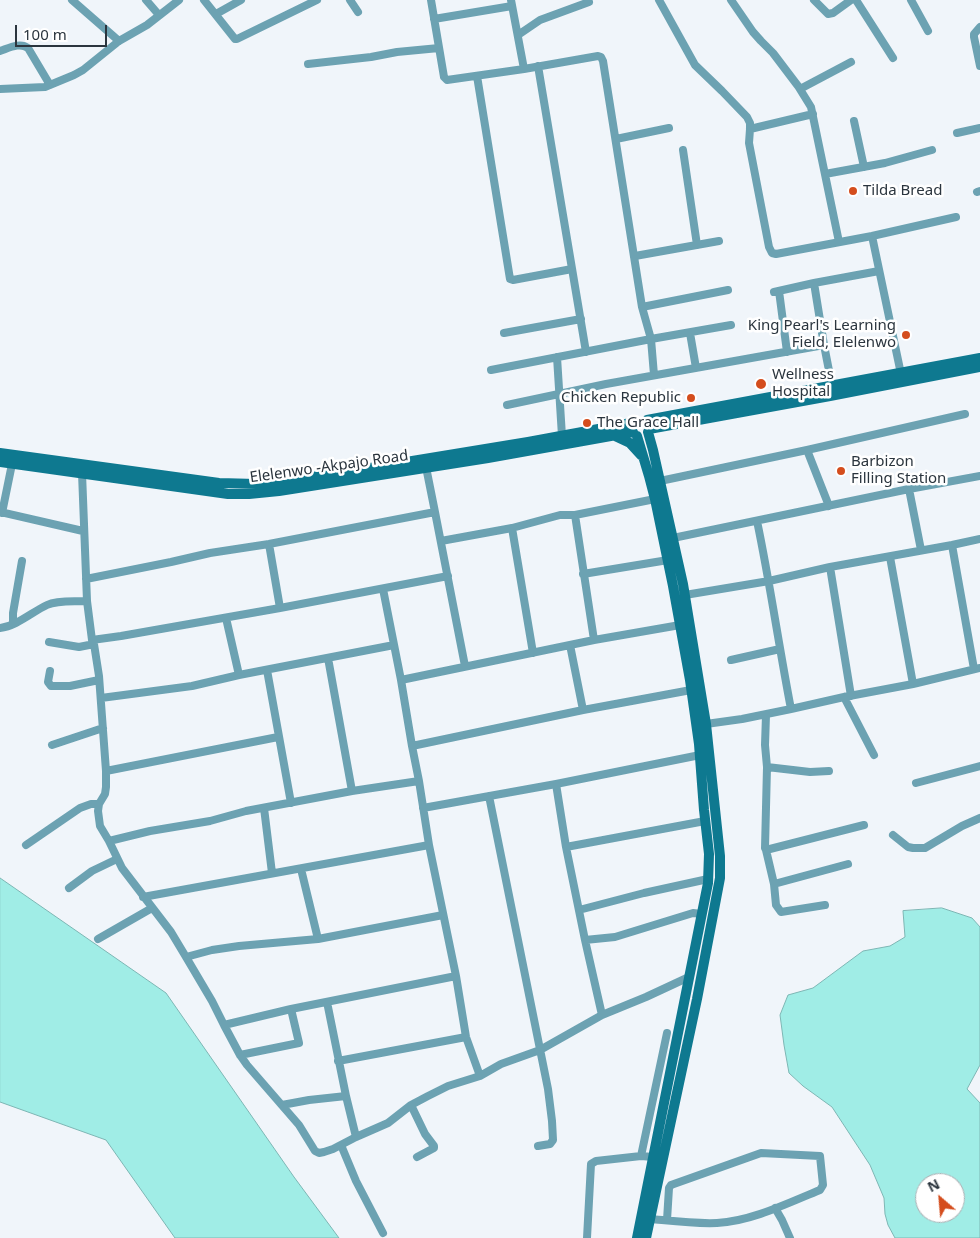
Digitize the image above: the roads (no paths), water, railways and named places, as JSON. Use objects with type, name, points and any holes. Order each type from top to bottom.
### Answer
[{"type":"main road","points":[[633,430],[643,436],[648,427],[832,386],[980,358]]},
{"type":"main road","points":[[648,427],[667,426],[980,367]]},
{"type":"main road","points":[[637,1238],[702,914],[708,879],[709,854],[700,755],[691,690],[668,560],[649,476],[633,430],[633,420],[638,417],[644,418],[648,427],[685,595],[706,724],[720,856],[720,878],[697,999],[646,1238]]},
{"type":"main road","points":[[654,450],[658,437],[667,426]]},
{"type":"main road","name":"Elelenwo -Akpajo Road","points":[[0,454],[219,482],[256,484],[327,475],[562,436],[633,430]]},
{"type":"main road","name":"Elelenwo -Akpajo Road","points":[[0,462],[228,494],[249,494],[318,486],[488,458],[615,436],[633,430]]},
{"type":"main road","points":[[615,436],[630,443],[643,457]]},
{"type":"street","points":[[72,0],[119,41]]},
{"type":"street","points":[[146,0],[159,15]]},
{"type":"street","points":[[0,89],[37,88],[74,75],[119,41],[147,25],[179,0]]},
{"type":"street","points":[[204,0],[235,39],[240,39],[317,0]]},
{"type":"street","points":[[216,14],[241,0]]},
{"type":"street","points":[[350,0],[358,12]]},
{"type":"street","points":[[431,0],[445,79],[447,80],[598,56],[603,60],[642,307],[651,339],[654,375]]},
{"type":"street","points":[[659,0],[693,63],[741,109],[749,120],[749,143],[768,247],[772,253],[776,254],[872,236],[956,217]]},
{"type":"street","points":[[732,0],[753,32],[773,53],[807,98],[813,114],[839,242]]},
{"type":"street","points":[[814,0],[828,14],[833,13],[851,0]]},
{"type":"street","points":[[856,0],[893,58]]},
{"type":"street","points":[[911,0],[928,31]]},
{"type":"street","points":[[518,34],[540,20],[591,1]]},
{"type":"street","points":[[434,19],[511,3],[524,69]]},
{"type":"street","points":[[980,27],[974,34],[980,66]]},
{"type":"street","points":[[0,51],[24,45],[28,48],[50,85]]},
{"type":"street","points":[[308,64],[439,48]]},
{"type":"street","points":[[800,88],[851,62]]},
{"type":"street","points":[[538,66],[586,352]]},
{"type":"street","points":[[477,76],[510,279],[572,269]]},
{"type":"street","points":[[750,129],[813,114]]},
{"type":"street","points":[[854,121],[864,167]]},
{"type":"street","points":[[616,139],[669,128]]},
{"type":"street","points":[[957,133],[980,128]]},
{"type":"street","points":[[683,150],[697,245]]},
{"type":"street","points":[[826,174],[885,163],[932,150]]},
{"type":"street","points":[[872,236],[901,374]]},
{"type":"street","points":[[635,256],[719,241]]},
{"type":"street","points":[[787,352],[777,292],[879,271]]},
{"type":"street","points":[[814,283],[832,386]]},
{"type":"street","points":[[642,307],[728,290]]},
{"type":"street","points":[[504,333],[581,319]]},
{"type":"street","points":[[491,370],[731,325]]},
{"type":"street","points":[[690,333],[696,368]]},
{"type":"street","points":[[507,405],[654,375],[824,346]]},
{"type":"street","points":[[557,357],[562,436]]},
{"type":"street","points":[[660,481],[965,414]]},
{"type":"street","points":[[807,450],[829,506]]},
{"type":"street","points":[[12,464],[1,512],[83,531]]},
{"type":"street","points":[[426,467],[465,666]]},
{"type":"street","points":[[82,473],[87,601],[99,680],[106,770],[105,794],[99,804],[98,811],[100,826],[110,841],[122,868],[171,932],[212,1001],[240,1055],[299,1125],[315,1151],[319,1153],[324,1152],[388,1124],[411,1105],[448,1086],[480,1076],[501,1064],[540,1050],[602,1015],[689,977]]},
{"type":"street","points":[[673,538],[980,476]]},
{"type":"street","points":[[909,489],[921,550]]},
{"type":"street","points":[[441,541],[512,528],[560,515],[575,515],[654,499]]},
{"type":"street","points":[[86,578],[210,553],[269,544],[435,512]]},
{"type":"street","points":[[575,515],[594,640]]},
{"type":"street","points":[[757,521],[791,710]]},
{"type":"street","points":[[512,528],[533,653]]},
{"type":"street","points":[[685,595],[769,581],[830,567],[952,545],[980,538]]},
{"type":"street","points":[[269,544],[280,608]]},
{"type":"street","points":[[706,724],[791,710],[847,696],[913,684],[977,668],[952,545]]},
{"type":"street","points":[[890,556],[913,684]]},
{"type":"street","points":[[583,574],[668,560]]},
{"type":"street","points":[[13,624],[12,613],[22,561]]},
{"type":"street","points":[[830,567],[847,696],[874,755]]},
{"type":"street","points":[[49,642],[78,647],[121,636],[448,576]]},
{"type":"street","points":[[383,589],[402,680],[429,845],[456,976],[466,1037],[480,1076]]},
{"type":"street","points":[[0,628],[13,624],[53,603],[87,601]]},
{"type":"street","points":[[226,618],[238,675]]},
{"type":"street","points":[[402,680],[594,640],[680,625]]},
{"type":"street","points":[[101,698],[192,686],[238,675],[394,645]]},
{"type":"street","points":[[570,645],[583,710]]},
{"type":"street","points":[[731,660],[780,649]]},
{"type":"street","points":[[328,658],[352,791]]},
{"type":"street","points":[[267,670],[291,803]]},
{"type":"street","points":[[50,671],[48,682],[51,686],[70,686],[99,680]]},
{"type":"street","points":[[412,746],[583,710],[691,690]]},
{"type":"street","points":[[766,715],[765,848],[774,884],[776,905],[781,912],[825,905]]},
{"type":"street","points":[[52,745],[103,728]]},
{"type":"street","points":[[106,770],[278,737]]},
{"type":"street","points":[[423,808],[700,755]]},
{"type":"street","points":[[916,783],[980,766]]},
{"type":"street","points":[[767,767],[810,772],[829,771]]},
{"type":"street","points":[[110,841],[150,831],[210,821],[246,811],[352,791],[419,781]]},
{"type":"street","points":[[556,784],[566,847],[602,1015]]},
{"type":"street","points":[[489,796],[548,1089],[553,1140],[550,1144],[538,1146]]},
{"type":"street","points":[[26,845],[80,808],[91,804],[99,804]]},
{"type":"street","points":[[264,808],[272,873]]},
{"type":"street","points":[[893,836],[908,847],[925,848],[962,826],[980,818]]},
{"type":"street","points":[[566,847],[705,821]]},
{"type":"street","points":[[766,850],[864,825]]},
{"type":"street","points":[[143,897],[429,845]]},
{"type":"street","points":[[69,888],[92,871],[117,860]]},
{"type":"street","points":[[774,884],[848,864]]},
{"type":"street","points":[[301,869],[318,938]]},
{"type":"street","points":[[579,910],[708,879]]},
{"type":"street","points":[[98,939],[152,908]]},
{"type":"street","points":[[585,940],[615,937],[693,913],[702,914]]},
{"type":"street","points":[[186,957],[212,950],[318,938],[443,915]]},
{"type":"street","points":[[224,1025],[291,1009],[456,976]]},
{"type":"street","points":[[327,1002],[338,1061],[356,1137]]},
{"type":"street","points":[[240,1055],[299,1043],[291,1009]]},
{"type":"street","points":[[641,1156],[667,1033]]},
{"type":"street","points":[[338,1061],[466,1037]]},
{"type":"street","points":[[282,1105],[346,1096]]},
{"type":"street","points":[[411,1105],[425,1134],[434,1146],[434,1148],[417,1157]]},
{"type":"street","points":[[341,1145],[356,1181],[383,1233]]},
{"type":"street","points":[[650,1219],[667,1220],[718,1223],[742,1219],[775,1208],[822,1188],[820,1156],[761,1152],[671,1185],[669,1188],[667,1220]]},
{"type":"street","points":[[587,1238],[591,1164],[596,1161],[653,1156]]},
{"type":"street","points":[[775,1208],[790,1238]]},
{"type":"place","name":"Tilda Bread","points":[[853,191]]},
{"type":"place","name":"King Pearl's Learning Field, Elelenwo","points":[[906,335]]},
{"type":"place","name":"Wellness Hospital","points":[[761,384]]},
{"type":"place","name":"Chicken Republic","points":[[691,398]]},
{"type":"place","name":"The Grace Hall","points":[[587,423]]},
{"type":"place","name":"Barbizon Filling Station","points":[[841,471]]}]
